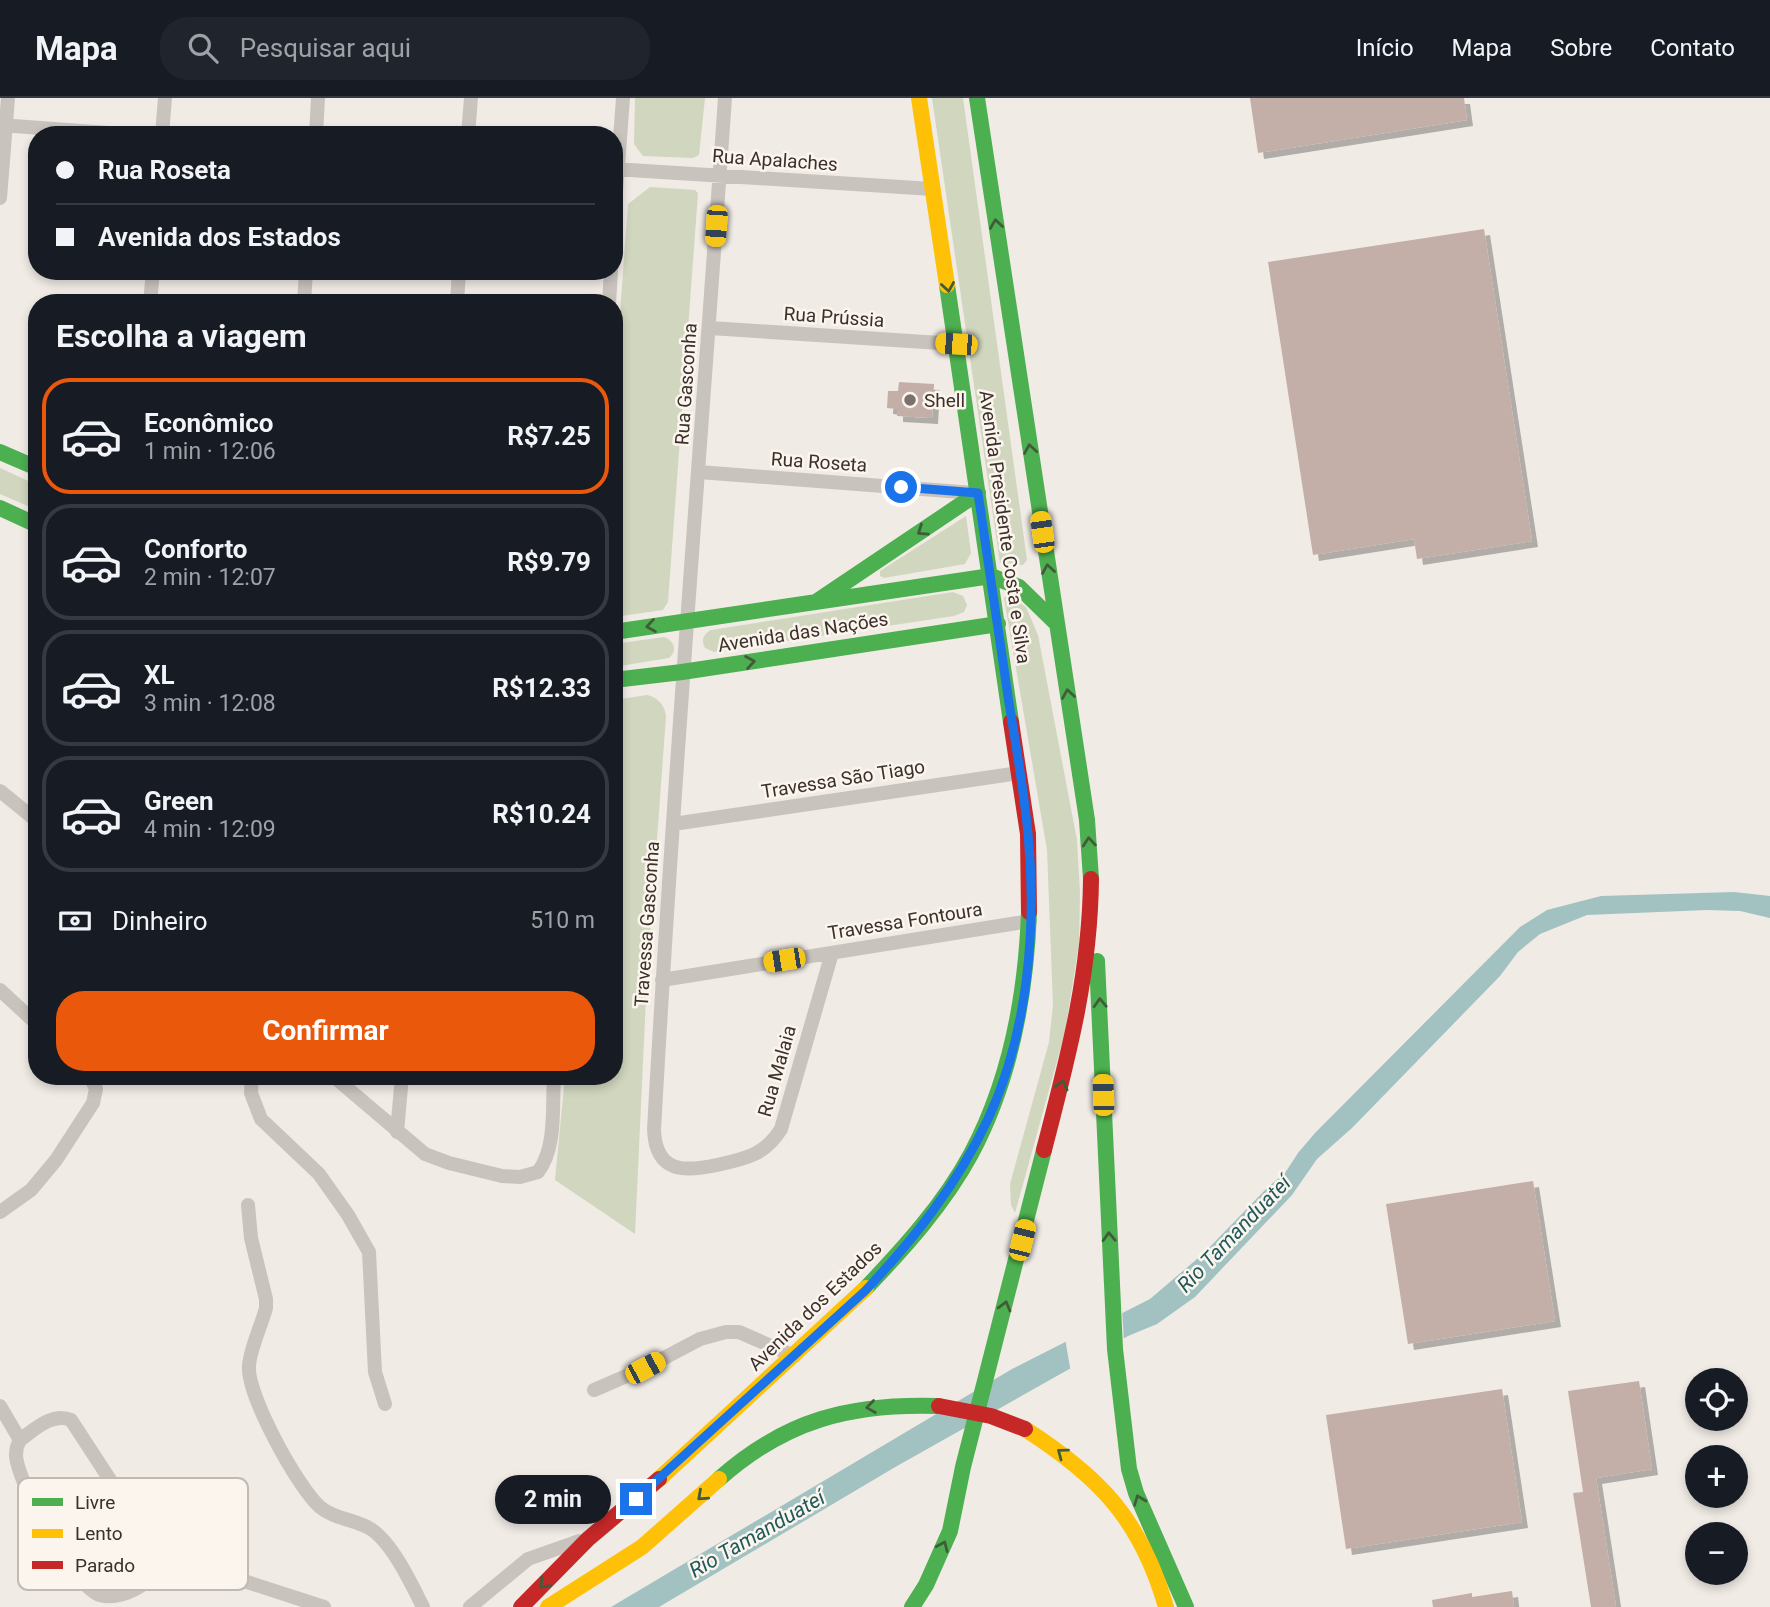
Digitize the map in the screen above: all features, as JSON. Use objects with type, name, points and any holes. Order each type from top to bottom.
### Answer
[{"type":"main road","name":"Avenida Presidente Costa e Silva","points":[[919,98],[1028,834],[1030,921]]},
{"type":"main road","name":"Avenida Presidente Costa e Silva","points":[[977,98],[1089,841],[1091,910]]},
{"type":"main road","points":[[0,452],[28,464]]},
{"type":"main road","points":[[816,602],[978,493]]},
{"type":"main road","points":[[0,508],[28,521]]},
{"type":"main road","points":[[990,576],[1004,578],[1021,586],[1056,623]]},
{"type":"main road","name":"Avenida das Nações","points":[[623,631],[990,576]]},
{"type":"main road","name":"Avenida das Nações","points":[[623,679],[998,624]]},
{"type":"main road","points":[[1091,910],[1099,975],[1112,1305],[1120,1410],[1132,1481],[1163,1559],[1186,1607]]},
{"type":"main road","points":[[912,1607],[926,1585],[950,1531],[963,1467],[1075,1032],[1085,973],[1091,910]]},
{"type":"main road","name":"Avenida dos Estados","points":[[522,1607],[587,1539],[636,1499],[865,1291],[898,1256],[955,1181],[989,1117],[1014,1042],[1024,992],[1030,921]]},
{"type":"main road","points":[[548,1607],[655,1537],[749,1454],[777,1437],[839,1412],[905,1404],[939,1406],[991,1416],[1025,1429],[1079,1465],[1110,1497],[1147,1548],[1167,1607]]},
{"type":"street","points":[[0,198],[3,125],[8,98]]},
{"type":"street","points":[[163,126],[165,98]]},
{"type":"street","points":[[316,126],[318,98]]},
{"type":"street","points":[[469,126],[471,98]]},
{"type":"street","points":[[620,126],[623,98]]},
{"type":"street","name":"Rua Gasconha","points":[[682,672],[710,328],[725,98]]},
{"type":"street","points":[[3,125],[28,127]]},
{"type":"street","name":"Rua Apalaches","points":[[623,169],[933,189]]},
{"type":"street","name":"Rua Prússia","points":[[710,328],[956,344]]},
{"type":"street","name":"Rua Roseta","points":[[699,472],[978,493]]},
{"type":"street","name":"Travessa Gasconha","points":[[678,1169],[660,1155],[654,1139],[682,672]]},
{"type":"street","name":"Travessa São Tiago","points":[[673,824],[1019,773]]},
{"type":"street","points":[[0,791],[28,814]]},
{"type":"street","name":"Travessa Fontoura","points":[[662,980],[1030,921]]},
{"type":"street","name":"Rua Malaia","points":[[678,1169],[691,1170],[747,1158],[757,1154],[774,1140],[781,1129],[832,953]]},
{"type":"street","points":[[0,990],[28,1016]]},
{"type":"street","points":[[3,1206],[45,1177],[86,1115],[95,1094],[94,1085]]},
{"type":"street","points":[[251,1085],[251,1093],[261,1119],[319,1174],[348,1215],[369,1252],[374,1372],[386,1404]]},
{"type":"street","points":[[343,1085],[425,1154],[477,1171],[514,1178],[531,1175],[541,1169],[550,1142],[553,1085]]},
{"type":"street","points":[[397,1132],[401,1085]]},
{"type":"street","points":[[248,1205],[250,1238],[266,1299],[266,1308],[249,1365],[250,1382],[260,1412],[309,1496],[334,1516],[372,1529],[394,1556],[423,1607]]},
{"type":"street","points":[[594,1390],[645,1368],[700,1339],[726,1332],[739,1332],[794,1356]]},
{"type":"street","points":[[0,1406],[20,1440],[16,1457],[24,1478]]},
{"type":"street","points":[[20,1440],[53,1420],[71,1420],[109,1478]]},
{"type":"street","points":[[470,1607],[528,1559],[587,1539]]},
{"type":"street","points":[[248,1582],[324,1607]]},
{"type":"street","points":[[91,1590],[103,1596],[132,1590]]},
{"type":"green space","points":[[635,98],[705,98],[699,155],[693,158],[643,156],[634,144]]},
{"type":"green space","points":[[932,98],[963,98],[1027,560],[1023,565],[1000,563]]},
{"type":"green space","points":[[650,187],[695,190],[698,193],[668,602],[663,610],[623,616],[621,294],[628,204]]},
{"type":"green space","points":[[0,468],[28,481],[28,506],[0,494]]},
{"type":"green space","points":[[966,516],[971,553],[965,564],[884,578],[880,576],[880,571]]},
{"type":"green space","points":[[953,592],[963,596],[967,605],[964,612],[954,616],[714,652],[705,648],[703,643],[711,630]]},
{"type":"green space","points":[[1008,595],[1026,607],[1038,635],[1077,840],[1080,893],[1079,944],[1065,1032],[1015,1213],[1011,1205],[1010,1184],[1049,1042],[1053,1005],[1047,850],[1004,598]]},
{"type":"green space","points":[[664,637],[674,646],[669,658],[623,666],[623,643]]},
{"type":"green space","points":[[647,695],[660,702],[666,716],[647,976],[635,1234],[555,1180],[564,1085],[623,1085],[623,699]]},
{"type":"water","name":"Rio Tamanduateí","points":[[1734,892],[1770,896],[1770,918],[1740,911],[1707,910],[1587,915],[1540,934],[1518,952],[1500,976],[1352,1128],[1317,1159],[1292,1195],[1195,1297],[1157,1324],[1128,1336],[897,1466],[659,1607],[611,1607],[1012,1369],[1150,1299],[1204,1253],[1285,1173],[1315,1133],[1520,927],[1547,910],[1601,896]]},
{"type":"pier","points":[[1122,1308],[1124,1342],[1071,1373],[1065,1338]]},
{"type":"building","points":[[1250,98],[1464,98],[1467,120],[1258,153]]},
{"type":"building","points":[[1484,229],[1532,541],[1417,559],[1414,539],[1313,555],[1268,262]]},
{"type":"building","name":"Shell","points":[[899,382],[934,384],[932,418],[897,416],[897,409],[887,408],[888,391],[898,391]]},
{"type":"building","points":[[1533,1181],[1555,1321],[1408,1344],[1386,1204]]},
{"type":"building","points":[[1639,1381],[1652,1469],[1596,1478],[1616,1607],[1591,1607],[1573,1493],[1583,1492],[1568,1391]]},
{"type":"building","points":[[1502,1389],[1522,1522],[1346,1549],[1326,1415]]},
{"type":"building","points":[[1512,1591],[1514,1607],[1433,1607],[1432,1600],[1472,1593],[1472,1597]]},
{"type":"traffic: fast","points":[[977,98],[1087,820],[1091,879]]},
{"type":"traffic: fast","points":[[947,285],[1011,722]]},
{"type":"traffic: fast","points":[[0,452],[28,464]]},
{"type":"traffic: fast","points":[[816,602],[978,493]]},
{"type":"traffic: fast","points":[[0,508],[28,521]]},
{"type":"traffic: fast","points":[[623,631],[991,576]]},
{"type":"traffic: fast","points":[[991,576],[1019,587],[1056,623]]},
{"type":"traffic: fast","points":[[623,679],[998,624]]},
{"type":"traffic: fast","points":[[866,1288],[936,1208],[971,1154],[985,1125],[997,1096],[1014,1036],[1024,974],[1029,912]]},
{"type":"traffic: fast","points":[[1097,961],[1115,1349]]},
{"type":"traffic: fast","points":[[912,1607],[926,1585],[950,1531],[963,1467],[1044,1150]]},
{"type":"traffic: fast","points":[[1115,1349],[1129,1469],[1136,1493],[1186,1607]]},
{"type":"traffic: fast","points":[[719,1479],[769,1442],[821,1419],[877,1408],[939,1406]]},
{"type":"traffic: slow","points":[[919,98],[947,285]]},
{"type":"traffic: slow","points":[[659,1479],[866,1288]]},
{"type":"traffic: slow","points":[[1025,1429],[1075,1465],[1114,1503],[1144,1549],[1166,1607]]},
{"type":"traffic: slow","points":[[548,1607],[642,1547],[719,1479]]},
{"type":"traffic: jam","points":[[1011,722],[1028,834],[1029,912]]},
{"type":"traffic: jam","points":[[1044,1150],[1082,983],[1090,915],[1091,879]]},
{"type":"traffic: jam","points":[[939,1406],[991,1416],[1025,1429]]},
{"type":"traffic: jam","points":[[521,1607],[588,1539],[659,1479]]},
{"type":"place","name":"Shell","points":[[910,400]]},
{"type":"route","points":[[636,1499],[865,1291],[898,1256],[955,1181],[973,1150],[989,1117],[1014,1042],[1024,992],[1030,921],[1028,834],[978,493],[901,487]]}]
